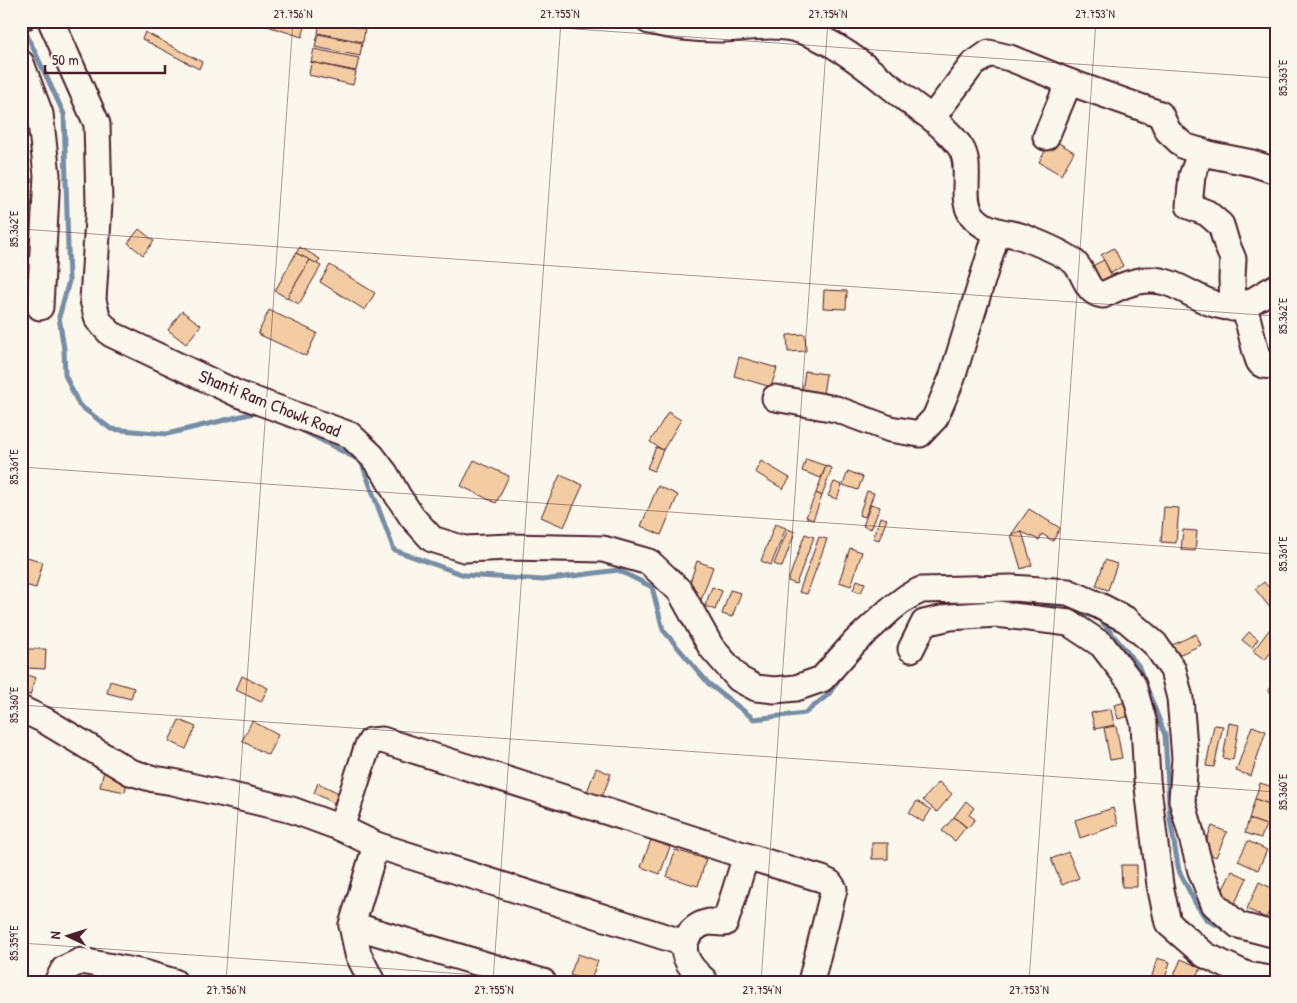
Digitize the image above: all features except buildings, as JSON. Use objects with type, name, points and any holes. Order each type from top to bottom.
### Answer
[{"type":"street","name":"Shanti Ram Chowk Road","points":[[51,21],[98,124],[99,203],[93,300],[98,320],[111,334],[238,394],[350,435],[372,456],[385,473],[412,517],[432,539],[464,549],[510,547],[603,549],[649,562],[680,591],[711,647],[739,679],[756,688],[775,690],[796,688],[822,679],[855,642],[891,609],[907,597],[921,590],[1012,588],[1068,592],[1096,604],[1126,620],[1155,644],[1173,670],[1180,698],[1185,758],[1182,800],[1201,871],[1214,904],[1238,926],[1276,935]]},
{"type":"street","points":[[649,21],[673,27],[717,29],[773,26],[796,29],[822,39],[845,52],[932,118],[948,132],[962,149],[966,163],[966,199],[971,214],[987,228],[1022,237],[1066,257],[1075,263],[1094,293],[1103,295],[1133,282],[1158,280],[1187,291],[1212,305],[1239,307],[1276,287]]},
{"type":"street","points":[[932,118],[972,65],[989,53],[1010,58],[1069,82],[1160,114],[1168,131],[1184,146],[1212,156],[1252,162],[1276,171]]},
{"type":"street","points":[[21,64],[40,114],[47,175],[40,308]]},
{"type":"street","points":[[1046,137],[1069,82]]},
{"type":"street","points":[[1200,151],[1192,176],[1189,206],[1207,214],[1221,225],[1233,259],[1232,278],[1239,307],[1254,339],[1257,360],[1264,365],[1276,365]]},
{"type":"street","points":[[775,398],[836,409],[890,429],[920,434],[935,418],[952,378],[997,232]]},
{"type":"street","points":[[911,649],[924,623],[950,617],[997,614],[1069,623],[1102,645],[1133,685],[1144,724],[1148,780],[1160,885],[1168,922],[1205,955],[1247,975],[1276,980]]},
{"type":"street","points":[[21,709],[44,720],[130,772],[154,780],[173,782],[292,810],[341,828],[376,844],[684,942]]},
{"type":"street","points":[[341,828],[367,748],[371,741],[382,740],[822,879],[830,883],[834,889],[817,981]]},
{"type":"street","points":[[372,982],[358,954],[352,925],[376,844]]},
{"type":"street","points":[[704,982],[687,962],[684,953],[684,942],[688,934],[707,922],[725,923],[746,856]]},
{"type":"street","points":[[352,925],[543,982]]},
{"type":"street","points":[[57,982],[64,969],[81,961],[144,973],[174,982]]},
{"type":"waterway","points":[[25,21],[27,35],[64,114],[69,281],[59,317],[64,349],[65,375],[79,405],[111,429],[167,434],[258,412]]},
{"type":"waterway","points":[[302,430],[361,461],[394,550],[464,575],[543,580],[618,570],[652,587],[663,630],[709,684],[754,719],[805,713],[829,694],[842,674]]},
{"type":"waterway","points":[[969,601],[988,603]]},
{"type":"waterway","points":[[1041,607],[1059,608],[1098,617],[1138,665],[1165,735],[1170,819],[1179,871],[1196,904],[1207,920],[1225,929]]}]
